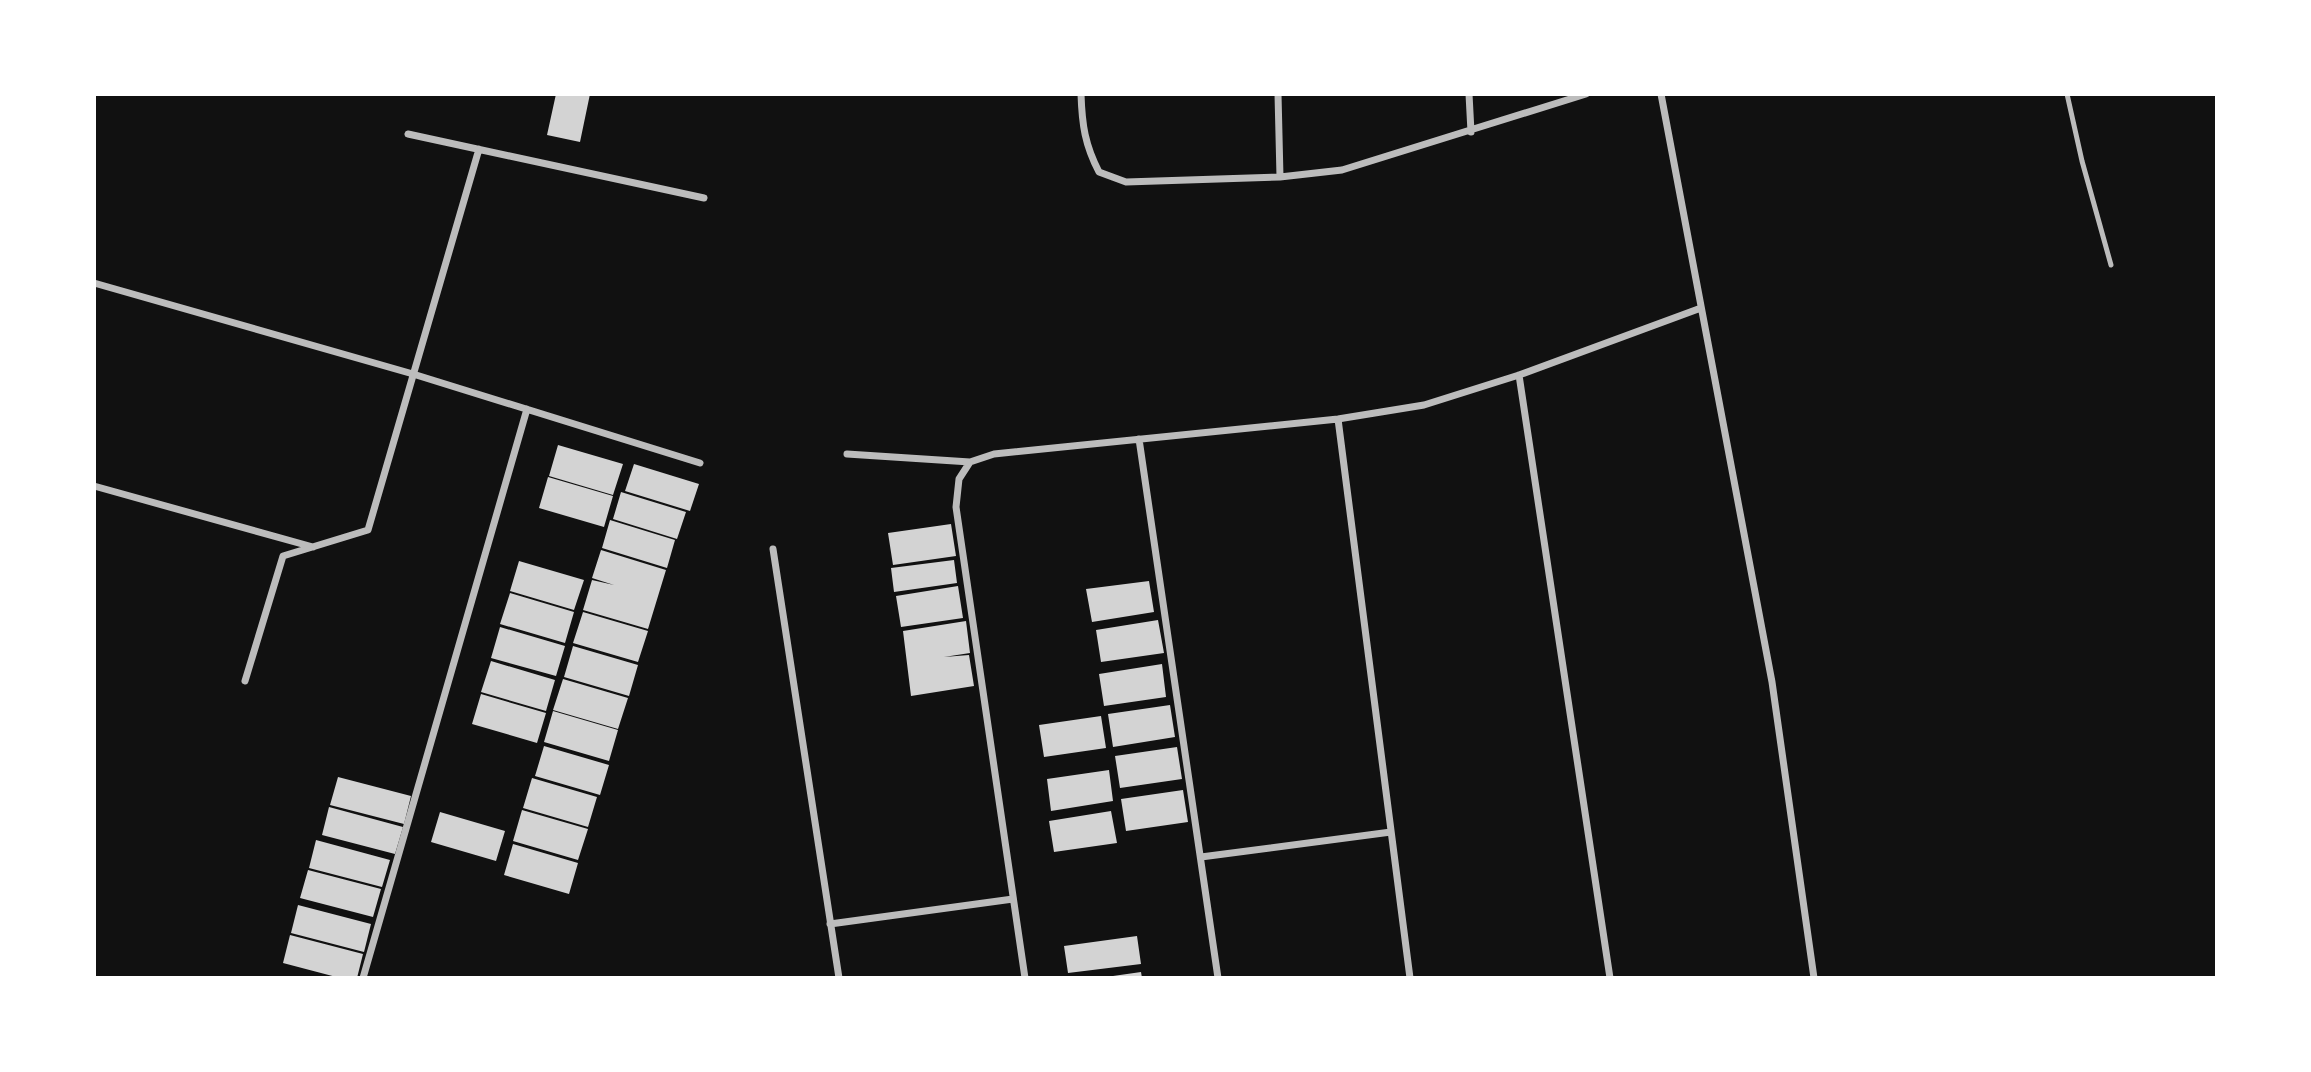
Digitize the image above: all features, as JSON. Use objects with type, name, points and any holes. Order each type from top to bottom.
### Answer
[{"type":"street","points":[[1081,94],[1082,122],[1088,151],[1099,172],[1126,182],[1280,177],[1342,170],[1586,94]]},
{"type":"street","points":[[1278,94],[1280,177]]},
{"type":"street","points":[[1469,94],[1471,132]]},
{"type":"street","points":[[1661,94],[1772,682],[1814,978]]},
{"type":"street","points":[[408,134],[704,198]]},
{"type":"street","points":[[245,681],[283,556],[368,530],[479,149]]},
{"type":"street","points":[[94,283],[413,374],[700,463]]},
{"type":"street","points":[[847,454],[970,462],[994,454],[1338,419],[1424,405],[1519,375],[1701,308]]},
{"type":"street","points":[[1519,375],[1610,978]]},
{"type":"street","points":[[363,978],[527,409]]},
{"type":"street","points":[[1338,419],[1410,978]]},
{"type":"street","points":[[1139,439],[1218,978]]},
{"type":"street","points":[[970,462],[959,480],[956,507],[1025,978]]},
{"type":"street","points":[[94,486],[314,547]]},
{"type":"street","points":[[773,549],[839,978]]},
{"type":"street","points":[[1201,857],[1391,832]]},
{"type":"street","points":[[830,924],[1013,899]]},
{"type":"lane","points":[[2067,94],[2082,161],[2111,265]]},
{"type":"building","points":[[556,94],[590,94],[580,142],[547,135]]},
{"type":"building","points":[[558,445],[623,464],[613,495],[549,476]]},
{"type":"building","points":[[634,464],[699,484],[690,511],[625,491]]},
{"type":"building","points":[[548,477],[613,496],[604,527],[539,508]]},
{"type":"building","points":[[621,492],[686,512],[677,539],[613,519]]},
{"type":"building","points":[[610,520],[675,540],[667,568],[602,548]]},
{"type":"building","points":[[951,524],[956,556],[893,565],[888,533]]},
{"type":"building","points":[[601,550],[666,570],[648,629],[583,610],[592,580],[614,585],[592,578]]},
{"type":"building","points":[[954,560],[957,583],[894,592],[891,568]]},
{"type":"building","points":[[519,561],[584,580],[574,610],[510,591]]},
{"type":"building","points":[[1149,581],[1154,612],[1092,622],[1086,589]]},
{"type":"building","points":[[958,586],[963,618],[901,627],[896,596]]},
{"type":"building","points":[[510,593],[574,612],[565,643],[500,624]]},
{"type":"building","points":[[583,612],[648,631],[638,662],[573,643]]},
{"type":"building","points":[[1158,620],[1164,653],[1101,662],[1096,630]]},
{"type":"building","points":[[966,621],[970,653],[944,657],[969,655],[974,686],[911,696],[903,631]]},
{"type":"building","points":[[500,627],[565,646],[556,676],[491,658]]},
{"type":"building","points":[[573,646],[638,665],[629,696],[564,677]]},
{"type":"building","points":[[491,661],[555,680],[546,711],[481,692]]},
{"type":"building","points":[[1162,664],[1166,697],[1104,706],[1099,674]]},
{"type":"building","points":[[563,679],[628,698],[618,729],[553,710]]},
{"type":"building","points":[[481,694],[546,713],[537,743],[472,724]]},
{"type":"building","points":[[1170,705],[1175,737],[1113,747],[1108,714]]},
{"type":"building","points":[[553,711],[618,730],[609,761],[544,742]]},
{"type":"building","points":[[1101,716],[1106,748],[1044,757],[1039,725]]},
{"type":"building","points":[[544,746],[609,765],[600,795],[535,776]]},
{"type":"building","points":[[1177,747],[1182,779],[1120,788],[1115,756]]},
{"type":"building","points":[[1109,770],[1113,801],[1051,811],[1047,779]]},
{"type":"building","points":[[338,777],[411,796],[404,824],[330,805]]},
{"type":"building","points":[[532,778],[597,797],[588,827],[523,808]]},
{"type":"building","points":[[1183,790],[1188,822],[1126,831],[1121,799]]},
{"type":"building","points":[[329,807],[403,827],[395,854],[322,835]]},
{"type":"building","points":[[522,810],[588,829],[578,860],[513,841]]},
{"type":"building","points":[[1111,811],[1117,843],[1054,852],[1049,821]]},
{"type":"building","points":[[440,812],[505,831],[496,861],[431,842]]},
{"type":"building","points":[[316,840],[390,860],[382,887],[309,868]]},
{"type":"building","points":[[513,844],[578,863],[569,894],[504,875]]},
{"type":"building","points":[[308,870],[381,889],[373,917],[300,898]]},
{"type":"building","points":[[298,905],[371,924],[364,952],[291,933]]},
{"type":"building","points":[[290,935],[363,954],[357,978],[340,978],[283,963]]},
{"type":"building","points":[[1137,936],[1141,964],[1068,973],[1064,946]]},
{"type":"building","points":[[1141,972],[1142,978],[1113,978],[1113,976]]}]
